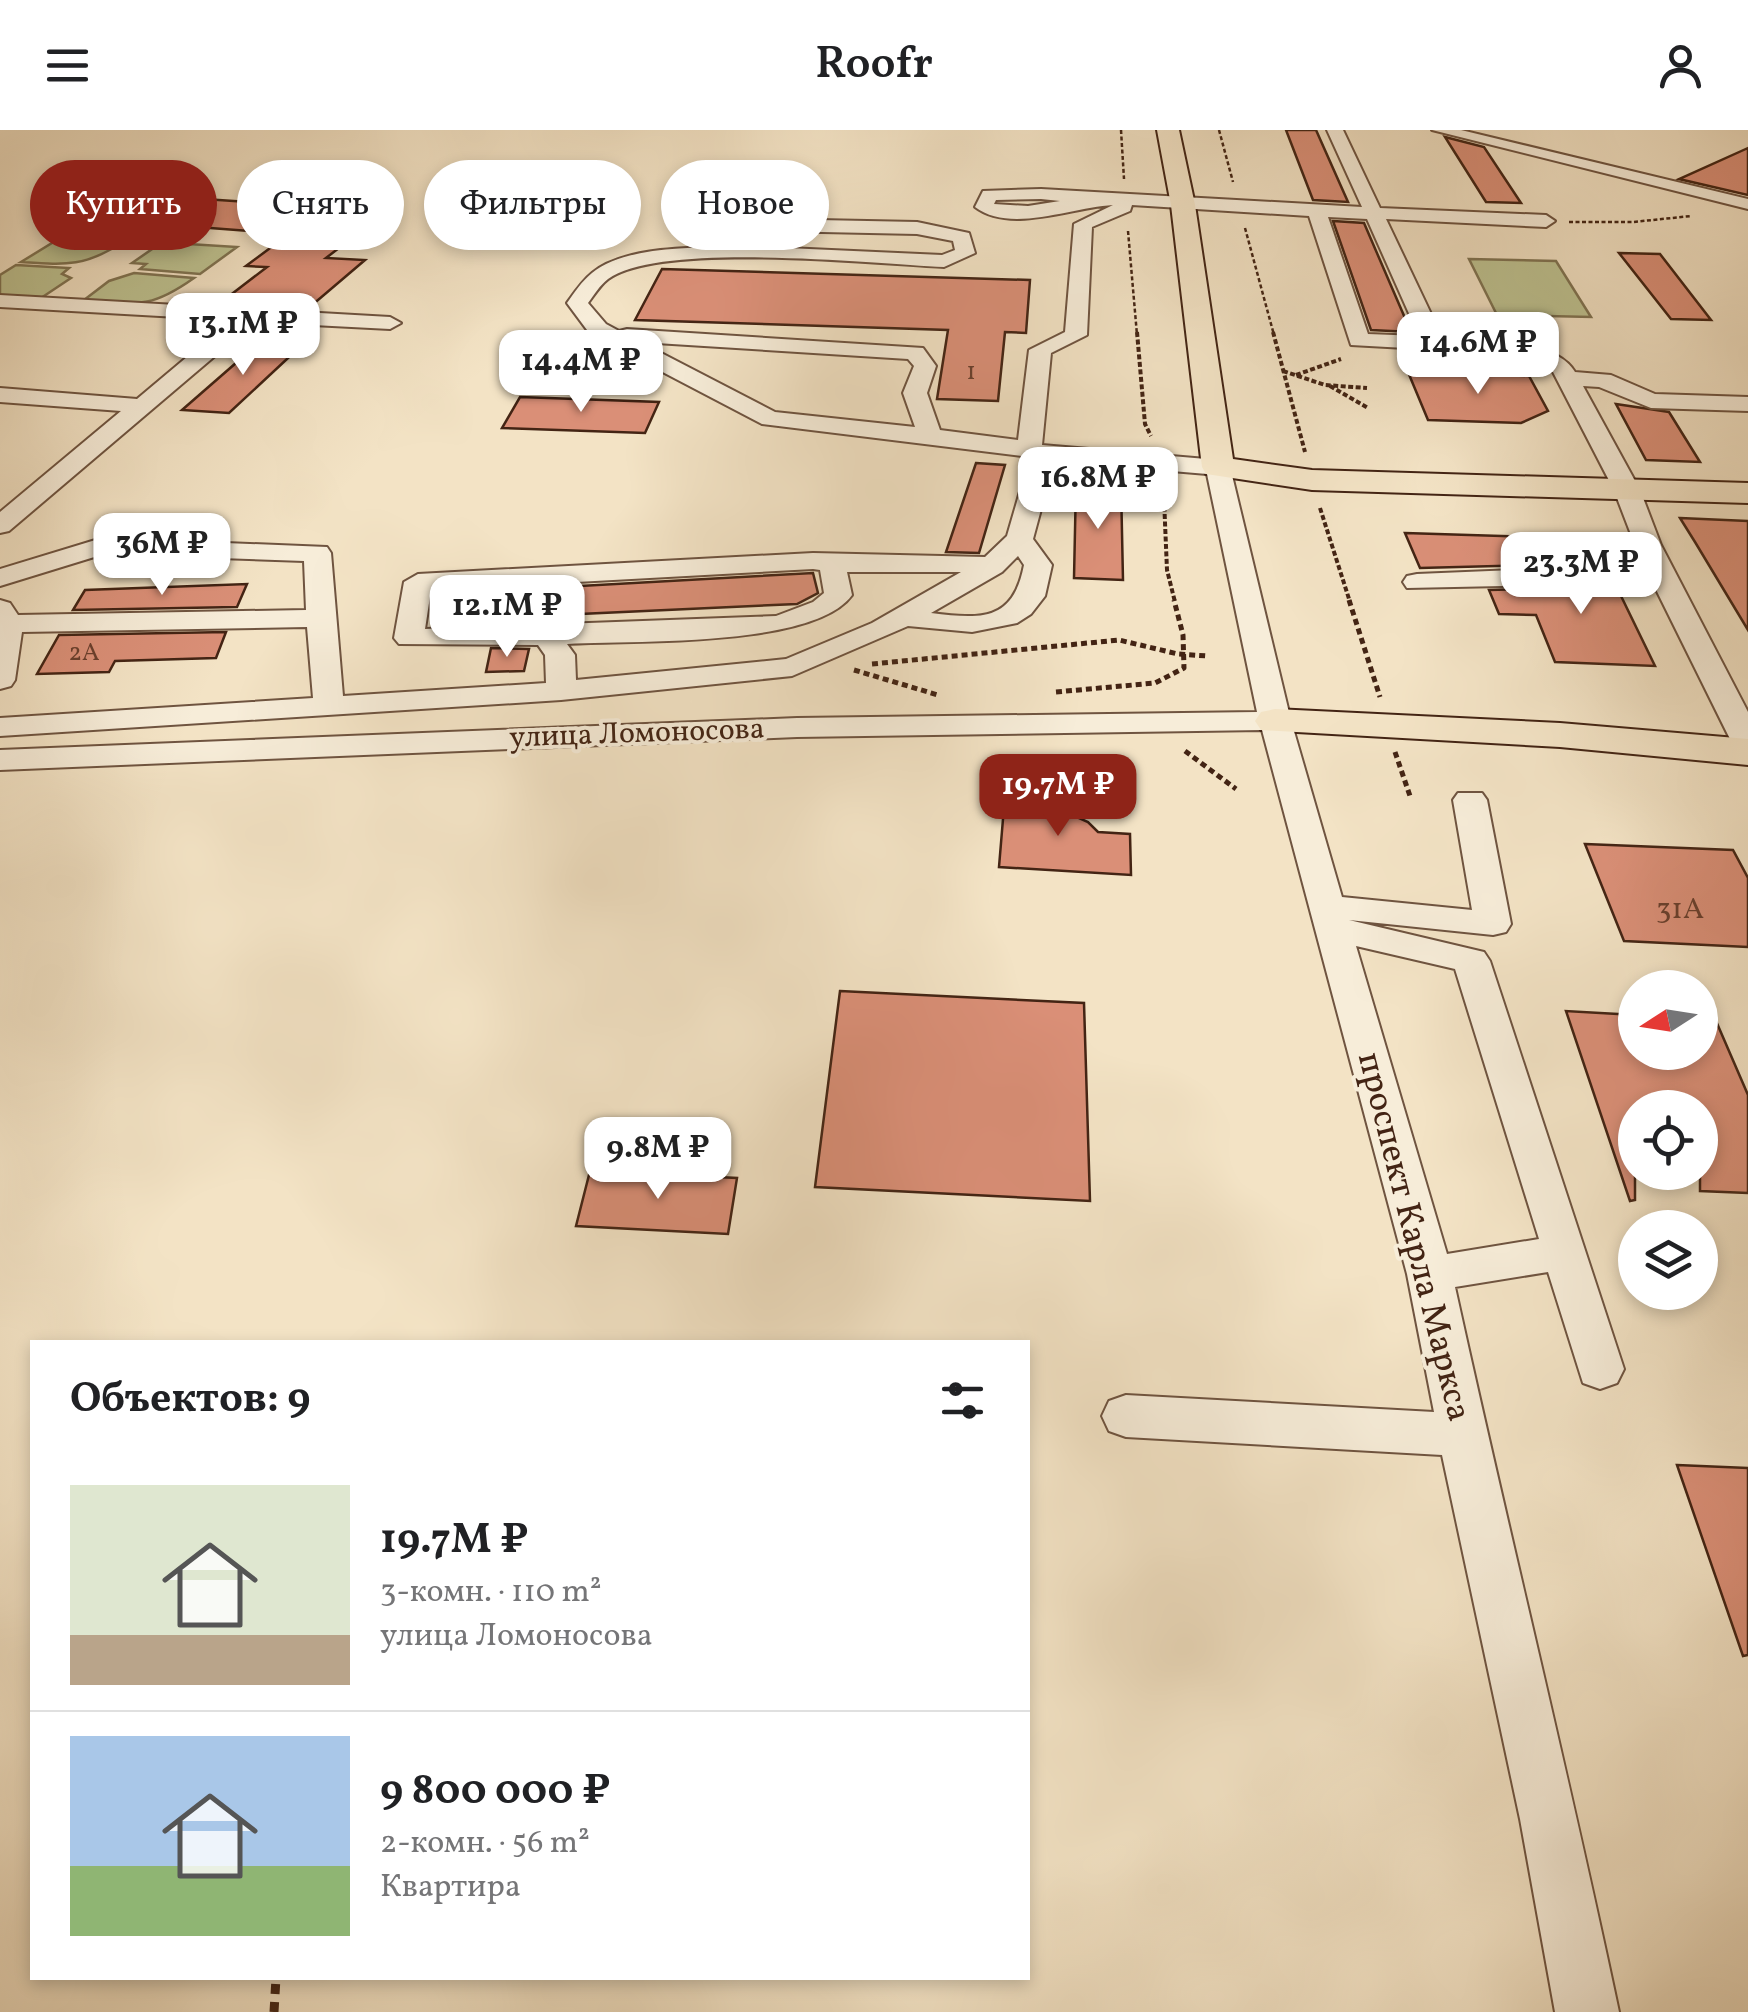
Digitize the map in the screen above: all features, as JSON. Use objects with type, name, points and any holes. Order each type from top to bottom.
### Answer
[{"type":"main road","name":"проспект Карла Маркса","points":[[1168,130],[1182,203],[1218,468]]},
{"type":"main road","points":[[1218,468],[1312,480],[1748,493]]},
{"type":"main road","points":[[1275,721],[1560,735],[1748,752]]},
{"type":"street","points":[[1335,130],[1434,342]]},
{"type":"street","points":[[1440,130],[1744,203]]},
{"type":"street","points":[[1100,200],[1058,210],[1001,213],[984,207],[989,195],[1041,194],[1546,222]]},
{"type":"street","points":[[1100,257],[1100,226],[1133,202]]},
{"type":"street","points":[[0,727],[561,691],[792,667],[904,617],[992,566],[1020,539],[1036,452],[1040,350],[1076,335],[1082,224],[1133,202]]},
{"type":"street","points":[[1316,209],[1358,340],[1496,346],[1530,353],[1562,368],[1627,490],[1648,545],[1734,690],[1748,744]]},
{"type":"street","points":[[751,254],[768,225],[917,228],[962,237],[965,253],[944,262],[690,252],[637,260],[602,274],[577,303],[598,329],[770,419],[1036,452],[1218,468]]},
{"type":"street","points":[[0,301],[390,323]]},
{"type":"street","points":[[1,523],[250,316]]},
{"type":"street","points":[[609,334],[915,352],[925,366],[915,392],[931,437]]},
{"type":"street","points":[[1567,378],[1603,380],[1651,401],[1748,404]]},
{"type":"street","points":[[0,394],[143,406]]},
{"type":"street","name":"проспект Карла Маркса","points":[[1218,468],[1275,721],[1430,1274],[1587,2012]]},
{"type":"street","points":[[904,617],[949,626],[1010,614],[1030,597],[1038,564],[1020,539]]},
{"type":"street","points":[[1417,582],[1552,577],[1543,542],[1648,545]]},
{"type":"street","points":[[0,578],[102,546],[317,554],[330,707]]},
{"type":"street","points":[[832,563],[838,595],[822,608],[780,624],[546,636],[409,638],[418,582],[814,561],[900,566],[914,560],[992,566]]},
{"type":"street","points":[[0,680],[5,617],[321,618]]},
{"type":"street","points":[[546,636],[560,655],[561,691]]},
{"type":"street","name":"улица Ломоносова","points":[[0,760],[618,734],[1114,720],[1275,721]]},
{"type":"street","points":[[1328,917],[1493,924],[1470,800]]},
{"type":"street","points":[[1328,917],[1471,961],[1600,1369]]},
{"type":"street","points":[[1430,1274],[1565,1252]]},
{"type":"street","points":[[1126,1416],[1463,1435]]},
{"type":"path","points":[[1121,130],[1133,202],[1145,424],[1153,440]]},
{"type":"path","points":[[1219,130],[1306,458]]},
{"type":"path","points":[[1546,222],[1633,222],[1686,217],[1744,203]]},
{"type":"path","points":[[1295,375],[1348,357]]},
{"type":"path","points":[[1284,372],[1328,385],[1367,388]]},
{"type":"path","points":[[1328,385],[1368,408]]},
{"type":"path","points":[[1055,692],[1155,683],[1184,668],[1184,635],[1167,570],[1164,499]]},
{"type":"path","points":[[1318,502],[1410,796]]},
{"type":"path","points":[[792,667],[1119,640],[1208,656]]},
{"type":"path","points":[[840,666],[948,696]]},
{"type":"path","points":[[274,2012],[276,1980]]},
{"type":"green space","points":[[237,247],[200,274],[140,269],[146,264],[132,263],[151,250]]},
{"type":"green space","points":[[41,250],[108,250],[75,262],[21,262]]},
{"type":"green space","points":[[1469,259],[1556,261],[1591,317],[1497,315]]},
{"type":"green space","points":[[16,265],[69,268],[62,274],[71,278],[41,298],[0,295],[0,275]]},
{"type":"green space","points":[[134,273],[194,278],[153,300],[84,300],[109,281]]},
{"type":"building","points":[[1286,130],[1316,130],[1348,202],[1313,200]]},
{"type":"building","points":[[1445,137],[1484,147],[1521,203],[1486,202]]},
{"type":"building","points":[[1748,148],[1748,195],[1679,179]]},
{"type":"building","points":[[217,200],[237,201],[237,230],[217,228]]},
{"type":"building","points":[[1333,221],[1364,223],[1411,332],[1371,330]]},
{"type":"building","points":[[268,250],[336,250],[326,258],[365,260],[311,306],[224,300],[267,267],[246,266]]},
{"type":"building","points":[[1619,253],[1660,254],[1711,320],[1671,319]]},
{"type":"building","points":[[662,269],[1030,280],[1026,333],[1005,332],[998,401],[937,399],[948,330],[635,320]]},
{"type":"building","points":[[260,342],[302,345],[229,413],[182,410]]},
{"type":"building","points":[[1408,372],[1529,376],[1548,411],[1521,423],[1428,420]]},
{"type":"building","points":[[520,397],[659,402],[645,433],[502,428]]},
{"type":"building","points":[[1616,404],[1669,412],[1700,462],[1646,460]]},
{"type":"building","points":[[976,463],[1005,465],[979,553],[946,552]]},
{"type":"building","points":[[1076,483],[1121,485],[1123,580],[1074,578]]},
{"type":"building","points":[[1680,518],[1748,521],[1748,630],[1695,542]]},
{"type":"building","points":[[1405,533],[1532,537],[1526,544],[1532,565],[1420,568]]},
{"type":"building","points":[[1566,560],[1604,561],[1655,666],[1555,662],[1536,615],[1499,614],[1489,590],[1555,588],[1570,578]]},
{"type":"building","points":[[813,573],[818,593],[797,604],[537,616],[536,621],[468,619],[472,592]]},
{"type":"building","points":[[247,584],[237,607],[73,610],[85,590]]},
{"type":"building","points":[[226,632],[216,658],[115,661],[109,672],[37,674],[59,635]]},
{"type":"building","points":[[491,648],[529,649],[524,671],[486,672]]},
{"type":"building","points":[[1005,795],[1072,799],[1072,815],[1098,832],[1130,834],[1131,875],[999,867]]},
{"type":"building","points":[[1585,844],[1733,850],[1748,878],[1748,947],[1624,941]]},
{"type":"building","points":[[840,991],[1084,1003],[1090,1201],[815,1187]]},
{"type":"building","points":[[1566,1011],[1618,1014],[1618,1070],[1718,1070],[1718,1026],[1748,1095],[1748,1193],[1700,1191],[1718,1190],[1718,1090],[1618,1090],[1618,1165]]},
{"type":"building","points":[[590,1171],[737,1178],[728,1234],[576,1226]]},
{"type":"building","points":[[1626,1190],[1635,1190],[1635,1200],[1630,1201]]},
{"type":"building","points":[[1677,1465],[1748,1468],[1748,1655],[1743,1656]]}]
